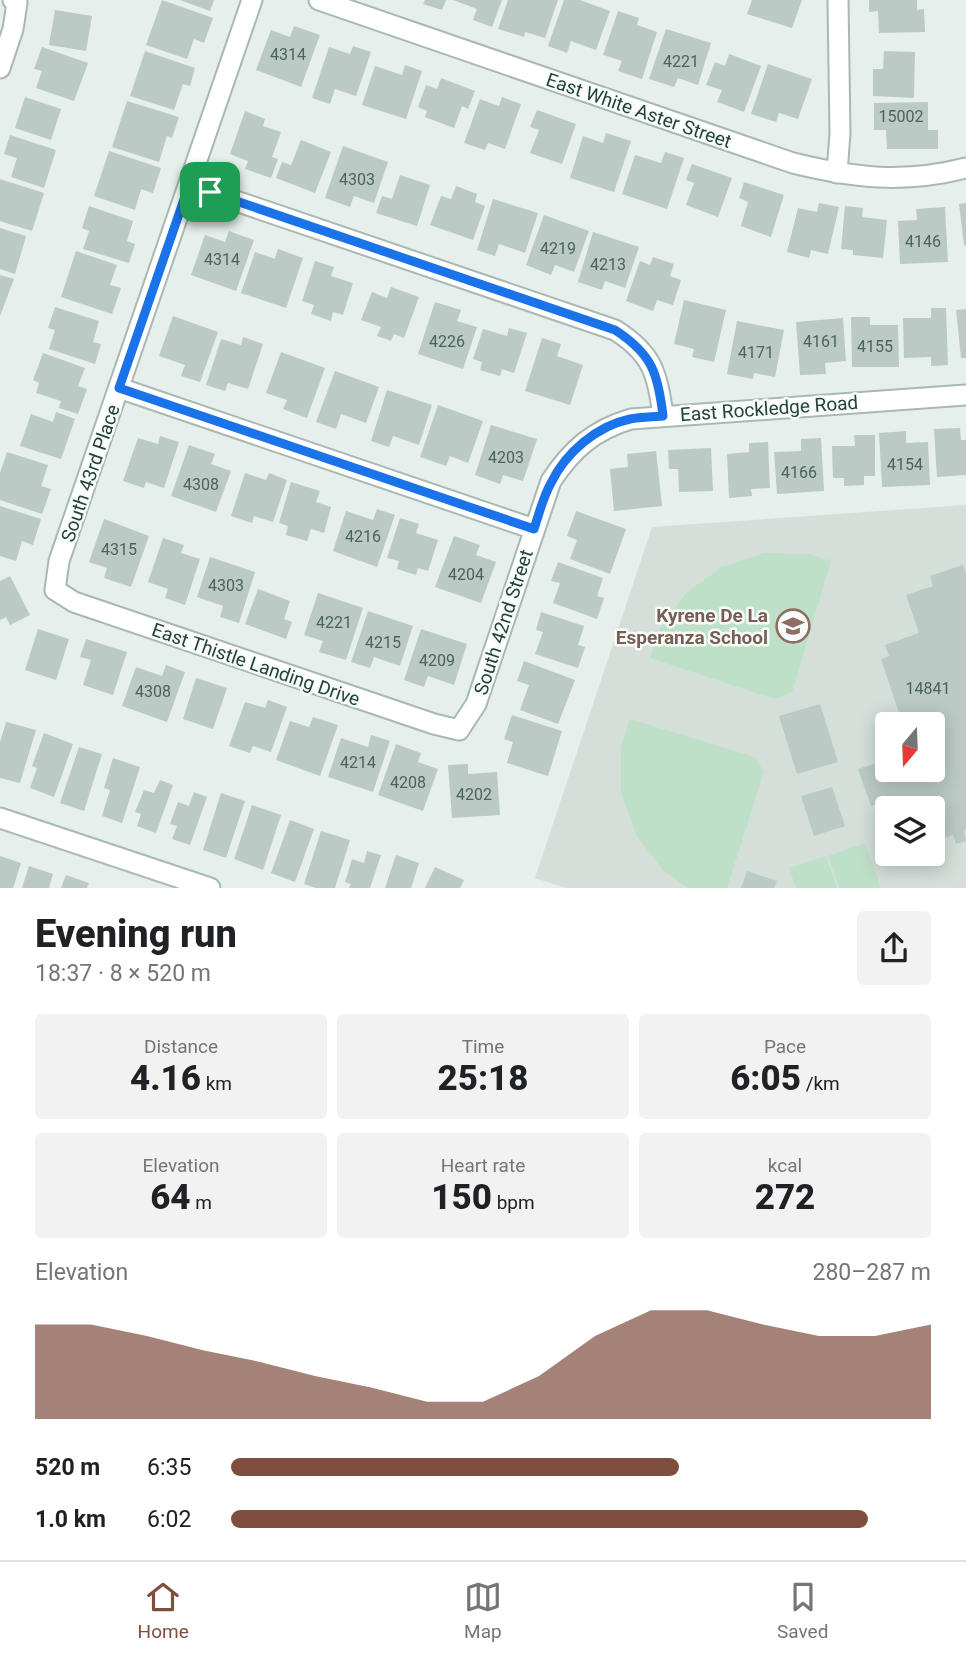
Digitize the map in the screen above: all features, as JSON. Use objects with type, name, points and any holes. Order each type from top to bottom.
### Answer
[{"type":"street","name":"South 43rd Place","points":[[55,590],[59,561],[253,0]]},
{"type":"street","name":"East White Aster Street","points":[[319,0],[793,163],[854,176],[908,179],[966,168]]},
{"type":"street","points":[[837,173],[840,133],[838,0]]},
{"type":"street","points":[[0,68],[13,29],[15,2]]},
{"type":"street","name":"East Rockledge Road","points":[[189,185],[615,330],[631,340],[646,356],[655,372],[663,416],[966,395]]},
{"type":"street","points":[[119,388],[534,529]]},
{"type":"street","name":"South 42nd Street","points":[[459,730],[476,704],[551,481],[562,464],[579,446],[612,424],[663,416]]},
{"type":"street","name":"East Thistle Landing Drive","points":[[55,590],[74,602],[434,724],[459,730]]},
{"type":"street","points":[[0,818],[210,888]]},
{"type":"shaded area","name":"Kyrene De La Esperanza School","points":[[966,505],[966,888],[566,888],[535,878],[652,527]]},
{"type":"green space","points":[[764,553],[809,554],[831,561],[792,692],[774,699],[650,658],[660,629],[686,593],[722,567]]},
{"type":"green space","points":[[630,719],[755,757],[764,772],[727,888],[688,888],[663,870],[636,835],[621,793],[621,748]]},
{"type":"green space","points":[[865,843],[881,888],[839,888],[828,856]]},
{"type":"green space","points":[[826,856],[837,888],[796,888],[789,868]]},
{"type":"building","points":[[162,0],[213,18],[204,43],[194,39],[187,59],[146,45]]},
{"type":"building","points":[[180,0],[214,0],[210,11]]},
{"type":"building","points":[[425,0],[446,0],[442,10],[423,4]]},
{"type":"building","points":[[453,0],[502,0],[492,27],[473,20],[477,9]]},
{"type":"building","points":[[508,0],[558,0],[545,38],[525,32],[524,37],[498,29]]},
{"type":"building","points":[[564,0],[580,0],[610,11],[596,50],[571,41],[567,53],[548,46]]},
{"type":"building","points":[[752,0],[802,0],[792,28],[747,14]]},
{"type":"building","points":[[869,0],[917,0],[917,10],[924,9],[925,32],[879,33],[878,11],[869,12]]},
{"type":"building","points":[[55,10],[92,16],[86,51],[49,45]]},
{"type":"building","points":[[618,11],[639,18],[637,25],[657,32],[642,79],[618,71],[622,61],[603,55]]},
{"type":"building","points":[[294,26],[320,35],[301,87],[256,70],[271,30],[290,37]]},
{"type":"building","points":[[666,29],[711,43],[698,85],[678,78],[674,87],[649,79]]},
{"type":"building","points":[[353,46],[371,52],[356,96],[335,89],[330,104],[312,98],[329,47],[350,54]]},
{"type":"building","points":[[42,47],[88,63],[74,101],[36,88],[42,71],[34,69]]},
{"type":"building","points":[[145,51],[195,68],[190,86],[183,84],[174,110],[130,96]]},
{"type":"building","points":[[884,51],[915,52],[914,98],[873,96],[873,69],[883,69]]},
{"type":"building","points":[[729,54],[761,66],[744,112],[717,102],[722,90],[706,85],[715,62],[725,66]]},
{"type":"building","points":[[768,64],[812,79],[798,119],[779,113],[776,122],[751,114]]},
{"type":"building","points":[[405,65],[422,71],[406,119],[362,105],[375,66],[402,75]]},
{"type":"building","points":[[441,78],[475,91],[468,109],[462,106],[454,128],[425,117],[427,111],[418,107],[426,85],[437,89]]},
{"type":"building","points":[[25,97],[61,109],[51,140],[15,128]]},
{"type":"building","points":[[502,97],[521,104],[505,149],[488,143],[485,150],[464,143],[480,99],[499,106]]},
{"type":"building","points":[[127,101],[179,117],[172,138],[167,136],[159,162],[112,147]]},
{"type":"building","points":[[928,102],[928,130],[938,130],[938,149],[887,149],[886,130],[874,130],[874,103]]},
{"type":"building","points":[[537,110],[576,124],[562,164],[530,153],[539,130],[530,127]]},
{"type":"building","points":[[245,111],[265,119],[263,126],[281,132],[272,157],[278,159],[271,178],[245,169],[248,161],[230,154]]},
{"type":"building","points":[[606,133],[631,141],[614,192],[570,178],[583,136],[603,143]]},
{"type":"building","points":[[10,135],[56,150],[44,188],[11,177],[17,158],[4,154]]},
{"type":"building","points":[[301,140],[331,152],[315,193],[276,178],[282,162],[291,165]]},
{"type":"building","points":[[343,146],[388,162],[374,203],[354,196],[350,207],[325,198]]},
{"type":"building","points":[[109,151],[161,168],[153,193],[141,189],[135,210],[94,196]]},
{"type":"building","points":[[665,152],[684,158],[667,209],[622,194],[635,155],[661,163]]},
{"type":"building","points":[[692,164],[732,178],[718,217],[686,205],[694,183],[686,180]]},
{"type":"building","points":[[400,175],[430,185],[417,226],[376,213],[382,196],[392,199]]},
{"type":"building","points":[[0,179],[44,193],[32,231],[0,221]]},
{"type":"building","points":[[744,182],[784,195],[771,237],[741,226],[748,202],[739,198]]},
{"type":"building","points":[[456,186],[477,194],[475,202],[485,206],[473,240],[430,225],[441,196],[451,199]]},
{"type":"building","points":[[493,199],[538,213],[525,253],[499,244],[495,256],[477,250]]},
{"type":"building","points":[[819,203],[839,207],[828,254],[811,250],[809,258],[787,252],[798,208],[817,212]]},
{"type":"building","points":[[966,203],[966,245],[964,245],[959,204]]},
{"type":"building","points":[[89,206],[133,221],[127,241],[135,244],[129,263],[83,249],[89,231],[82,228]]},
{"type":"building","points":[[845,206],[863,208],[862,217],[887,220],[883,258],[853,255],[853,250],[841,249]]},
{"type":"building","points":[[945,207],[948,262],[900,264],[898,221],[917,220],[916,209]]},
{"type":"building","points":[[544,215],[589,231],[574,272],[555,265],[551,275],[526,265]]},
{"type":"building","points":[[0,228],[26,236],[15,274],[0,269]]},
{"type":"building","points":[[229,231],[254,240],[236,291],[191,275],[205,235],[225,242]]},
{"type":"building","points":[[593,232],[639,247],[625,288],[605,281],[602,290],[578,282]]},
{"type":"building","points":[[278,249],[303,258],[286,308],[241,293],[255,252],[275,259]]},
{"type":"building","points":[[76,251],[117,265],[110,285],[121,288],[112,314],[61,297]]},
{"type":"building","points":[[653,257],[674,264],[670,276],[681,280],[673,305],[657,300],[653,311],[626,301],[640,261],[650,265]]},
{"type":"building","points":[[315,261],[334,267],[331,276],[353,283],[343,315],[333,312],[331,321],[311,314],[314,305],[302,301]]},
{"type":"building","points":[[0,275],[14,279],[0,316]]},
{"type":"building","points":[[391,287],[419,297],[404,338],[394,334],[391,341],[377,336],[381,327],[361,320],[372,292],[387,298]]},
{"type":"building","points":[[684,300],[726,310],[714,362],[692,357],[694,349],[674,344]]},
{"type":"building","points":[[435,302],[461,310],[457,321],[477,327],[463,369],[418,354]]},
{"type":"building","points":[[55,307],[99,321],[93,342],[101,344],[95,364],[49,349],[55,330],[48,328]]},
{"type":"building","points":[[931,308],[946,308],[948,365],[931,366],[931,357],[904,358],[903,318],[931,318]]},
{"type":"building","points":[[966,309],[966,358],[961,358],[956,310]]},
{"type":"building","points":[[173,316],[218,332],[200,382],[181,376],[185,365],[159,356]]},
{"type":"building","points":[[851,317],[870,317],[870,325],[898,325],[899,367],[852,367]]},
{"type":"building","points":[[843,318],[846,361],[825,363],[826,374],[800,375],[796,322]]},
{"type":"building","points":[[737,321],[784,330],[775,377],[754,373],[753,379],[727,374]]},
{"type":"building","points":[[509,328],[527,333],[514,373],[502,369],[500,376],[480,370],[482,362],[473,359],[483,329],[507,336]]},
{"type":"building","points":[[243,337],[263,344],[248,389],[228,383],[225,391],[206,385],[221,339],[241,345]]},
{"type":"building","points":[[542,338],[561,344],[557,356],[583,365],[570,405],[525,391]]},
{"type":"building","points":[[281,352],[325,368],[307,418],[283,409],[287,400],[266,393]]},
{"type":"building","points":[[43,353],[85,368],[78,386],[87,389],[78,414],[59,408],[61,401],[36,393],[39,383],[33,380]]},
{"type":"building","points":[[335,371],[379,387],[366,423],[341,414],[336,429],[316,422]]},
{"type":"building","points":[[387,390],[432,405],[419,445],[393,436],[389,447],[371,441]]},
{"type":"building","points":[[438,405],[483,421],[468,463],[450,456],[446,466],[420,457]]},
{"type":"building","points":[[56,412],[75,419],[61,459],[20,446],[31,414],[53,422]]},
{"type":"building","points":[[491,425],[537,439],[523,481],[503,475],[500,484],[475,475]]},
{"type":"building","points":[[960,428],[961,440],[966,440],[966,475],[937,477],[934,429]]},
{"type":"building","points":[[906,431],[906,443],[928,442],[930,485],[882,487],[879,433]]},
{"type":"building","points":[[854,435],[875,435],[875,476],[864,476],[864,485],[844,486],[844,478],[833,478],[832,446],[855,446]]},
{"type":"building","points":[[160,436],[179,442],[164,488],[146,482],[144,488],[123,481],[138,438],[158,444]]},
{"type":"building","points":[[821,438],[824,491],[777,494],[774,452],[801,451],[801,439]]},
{"type":"building","points":[[768,442],[770,488],[751,489],[752,496],[729,498],[727,454],[749,452],[749,443]]},
{"type":"building","points":[[189,445],[215,454],[211,464],[231,471],[216,512],[171,496]]},
{"type":"building","points":[[711,448],[713,491],[679,492],[678,469],[669,469],[668,450]]},
{"type":"building","points":[[656,451],[662,506],[614,511],[610,469],[628,467],[627,454]]},
{"type":"building","points":[[7,452],[48,465],[41,486],[51,489],[42,514],[0,500],[0,473]]},
{"type":"building","points":[[245,473],[266,480],[269,473],[287,480],[273,522],[254,516],[252,523],[231,516]]},
{"type":"building","points":[[291,482],[320,491],[316,502],[331,507],[324,533],[311,529],[307,541],[286,535],[288,526],[279,523]]},
{"type":"building","points":[[0,506],[41,519],[33,545],[22,541],[16,561],[0,556]]},
{"type":"building","points":[[377,509],[395,515],[377,567],[333,551],[346,511],[373,520]]},
{"type":"building","points":[[576,511],[626,529],[610,574],[570,559],[577,540],[567,536]]},
{"type":"building","points":[[400,518],[419,524],[416,533],[438,540],[428,571],[418,568],[416,575],[397,569],[399,561],[387,558]]},
{"type":"building","points":[[104,519],[149,536],[131,587],[104,578],[107,568],[89,562]]},
{"type":"building","points":[[454,536],[480,545],[476,555],[496,562],[481,603],[435,587]]},
{"type":"building","points":[[163,538],[184,545],[181,553],[200,559],[185,605],[165,598],[168,589],[148,582]]},
{"type":"building","points":[[210,557],[255,572],[239,623],[220,617],[223,606],[197,597]]},
{"type":"building","points":[[558,562],[603,578],[597,596],[604,598],[597,619],[553,603],[560,583],[551,581]]},
{"type":"building","points":[[963,565],[966,574],[966,841],[956,844],[953,835],[945,837],[945,796],[875,796],[875,805],[871,806],[858,769],[875,764],[875,782],[945,782],[945,712],[899,712],[881,659],[889,656],[885,645],[919,633],[906,595],[933,586],[930,576]]},
{"type":"building","points":[[10,576],[30,615],[10,625],[6,617],[0,620],[0,581]]},
{"type":"building","points":[[258,589],[290,601],[284,619],[292,622],[286,639],[245,624]]},
{"type":"building","points":[[318,593],[363,608],[346,660],[319,652],[323,641],[304,635]]},
{"type":"building","points":[[368,611],[413,626],[400,666],[374,657],[370,668],[351,662]]},
{"type":"building","points":[[541,612],[584,626],[578,645],[585,647],[578,668],[535,654],[543,632],[536,630]]},
{"type":"building","points":[[38,629],[69,639],[56,680],[25,670]]},
{"type":"building","points":[[421,629],[467,644],[454,685],[428,676],[424,687],[404,680]]},
{"type":"building","points":[[86,639],[127,652],[113,695],[83,685],[91,660],[80,657]]},
{"type":"building","points":[[524,661],[575,680],[558,724],[520,710],[529,685],[517,681]]},
{"type":"building","points":[[166,665],[185,672],[167,722],[122,706],[136,667],[162,676]]},
{"type":"building","points":[[196,678],[227,688],[213,729],[183,719]]},
{"type":"building","points":[[268,700],[287,707],[271,752],[253,746],[250,753],[229,746],[245,702],[265,708]]},
{"type":"building","points":[[820,704],[838,762],[797,774],[779,716]]},
{"type":"building","points":[[512,715],[562,731],[548,776],[507,763],[513,742],[504,739]]},
{"type":"building","points":[[313,717],[338,725],[320,776],[276,760],[290,721],[309,727]]},
{"type":"building","points":[[6,722],[36,730],[20,783],[0,778],[0,742]]},
{"type":"building","points":[[44,733],[73,744],[54,797],[30,788],[37,768],[32,766]]},
{"type":"building","points":[[371,735],[390,741],[373,792],[328,777],[341,738],[368,747]]},
{"type":"building","points":[[396,744],[421,753],[418,762],[438,769],[423,811],[378,795]]},
{"type":"building","points":[[79,747],[102,754],[84,811],[60,803]]},
{"type":"building","points":[[113,758],[140,767],[122,823],[102,816],[110,790],[104,788]]},
{"type":"building","points":[[468,764],[468,774],[497,772],[500,815],[452,818],[448,765]]},
{"type":"building","points":[[160,780],[173,785],[156,833],[137,826],[141,814],[135,812],[144,790],[154,793]]},
{"type":"building","points":[[832,787],[845,826],[814,836],[801,796]]},
{"type":"building","points":[[194,792],[207,797],[190,845],[172,839],[177,826],[170,824],[178,802],[189,806]]},
{"type":"building","points":[[221,793],[245,801],[226,858],[203,850]]},
{"type":"building","points":[[252,805],[281,815],[263,870],[234,859]]},
{"type":"building","points":[[290,820],[314,829],[295,882],[271,873]]},
{"type":"building","points":[[321,831],[350,840],[335,888],[316,888],[304,884]]},
{"type":"building","points":[[367,851],[381,855],[370,888],[349,888],[351,884],[345,882],[352,859],[364,863]]},
{"type":"building","points":[[396,855],[419,863],[411,888],[385,888]]},
{"type":"building","points":[[0,856],[21,863],[13,888],[0,888]]},
{"type":"building","points":[[29,866],[53,874],[49,888],[22,888]]},
{"type":"building","points":[[435,867],[464,880],[460,888],[425,888]]},
{"type":"building","points":[[747,871],[777,881],[774,888],[741,888]]},
{"type":"building","points":[[66,875],[89,883],[87,888],[61,888]]},
{"type":"place","name":"Kyrene De La Esperanza School","points":[[793,626]]},
{"type":"route","points":[[189,185],[210,192],[615,330],[631,340],[646,356],[655,372],[663,416],[612,424],[579,446],[551,481],[534,529],[119,388],[189,185]]}]
